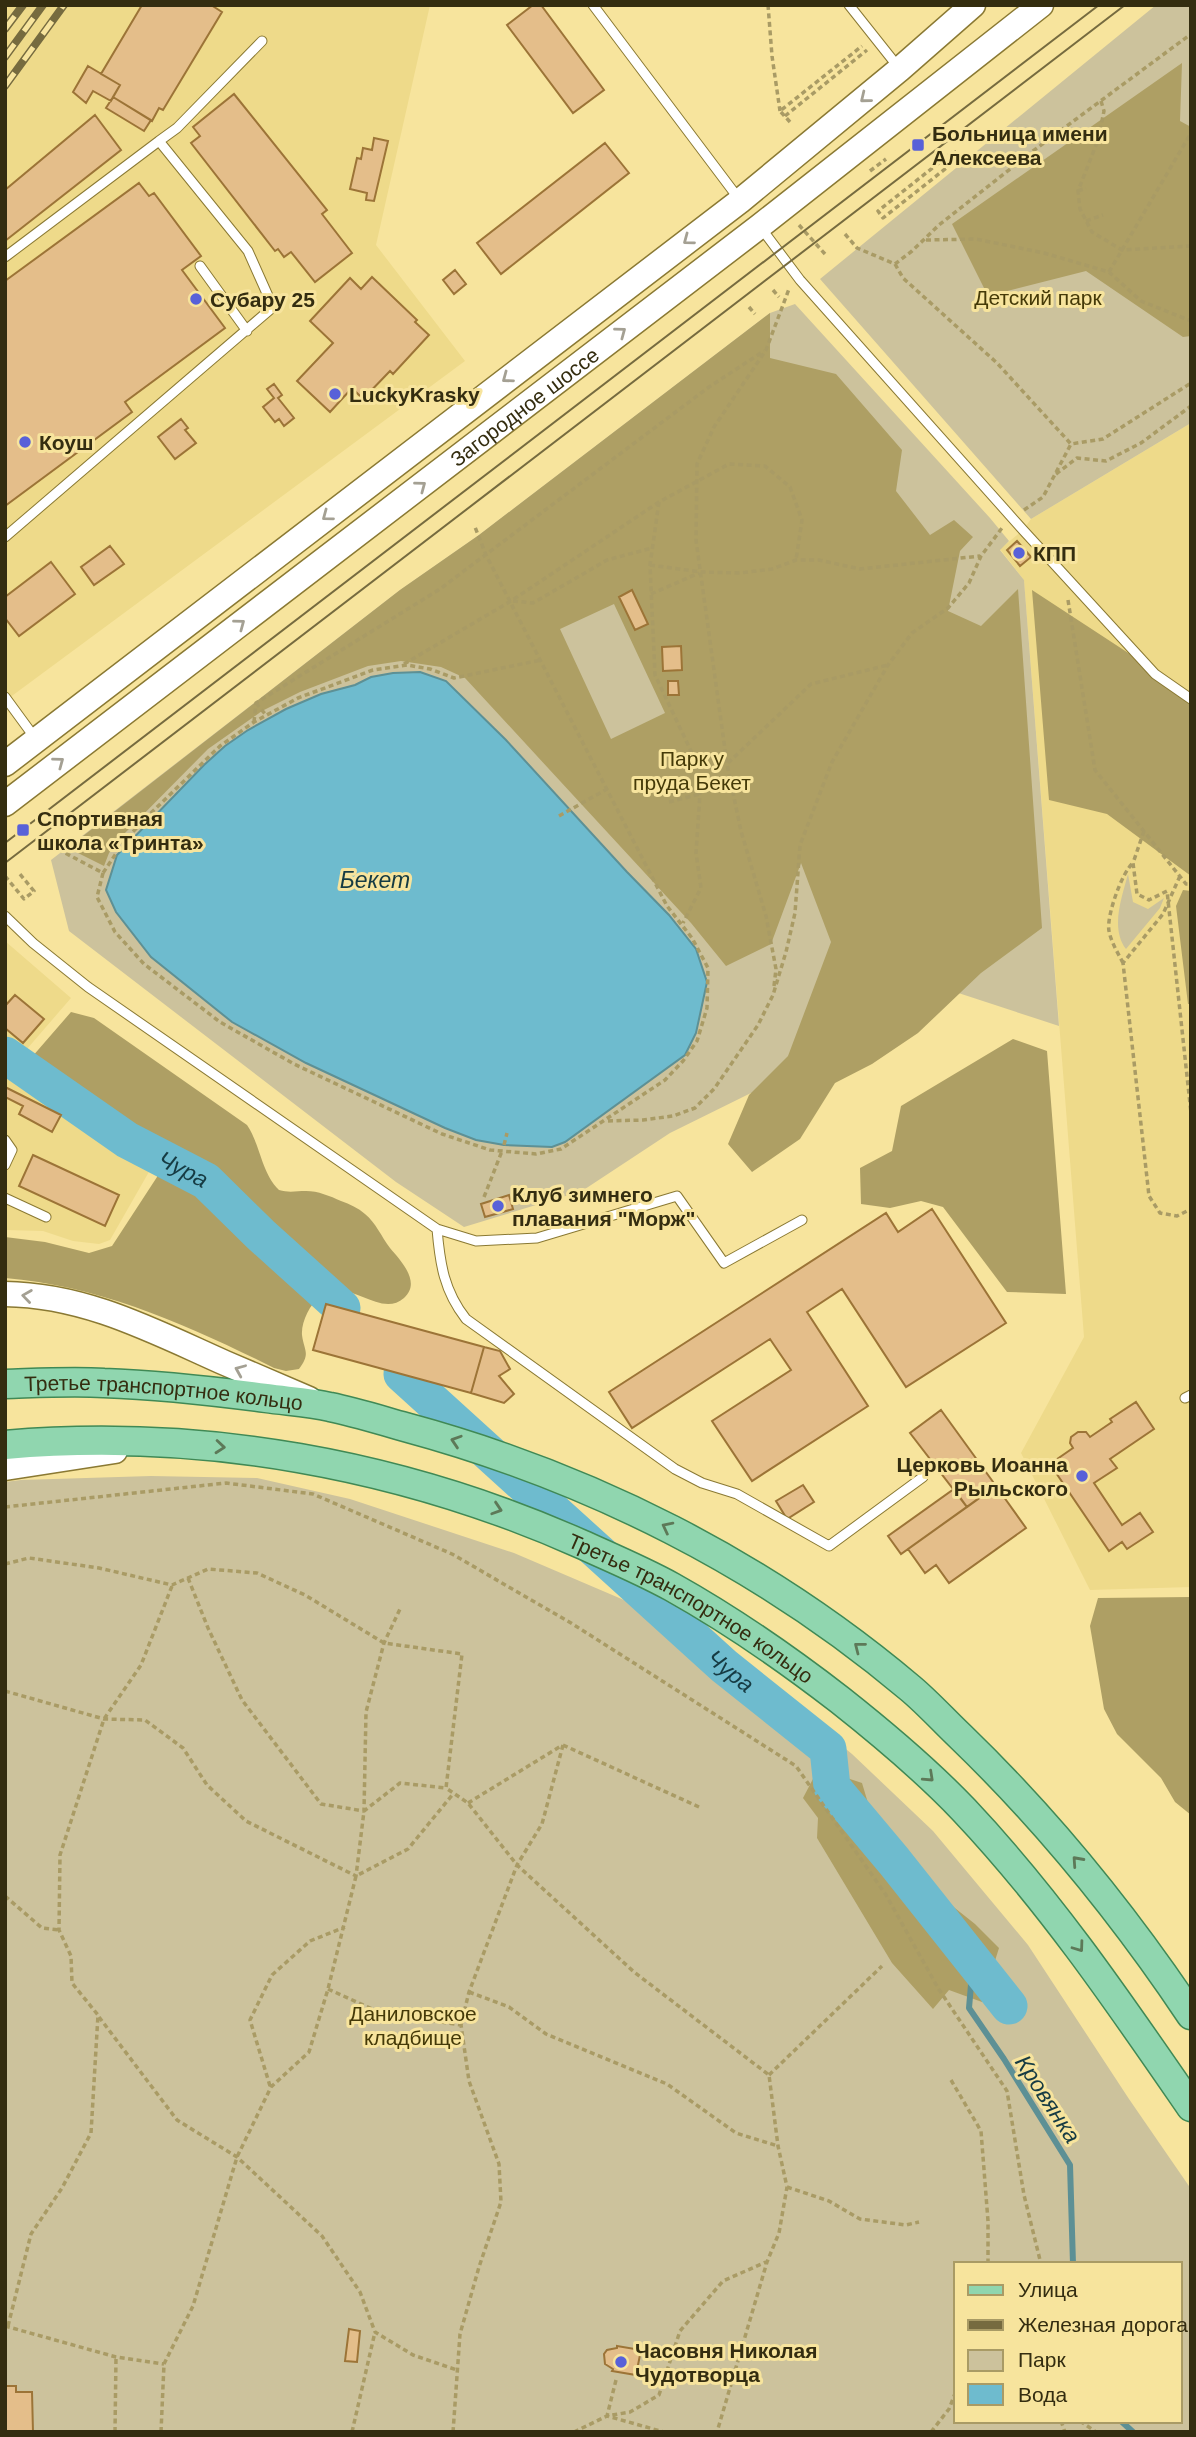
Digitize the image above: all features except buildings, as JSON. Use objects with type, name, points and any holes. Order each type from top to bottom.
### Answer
[{"type":"main road","name":"Загородное шоссе","points":[[5,764],[740,201],[973,5]]},
{"type":"main road","name":"Загородное шоссе","points":[[5,804],[760,226],[1041,5]]},
{"type":"main road","points":[[5,1294],[79,1304],[142,1325],[224,1363],[335,1408]]},
{"type":"main road","name":"Третье транспортное кольцо","points":[[5,1384],[102,1382],[216,1391],[335,1408],[453,1440],[536,1469],[619,1503],[696,1541],[771,1585],[836,1629],[912,1690],[997,1772],[1087,1872],[1191,2015]]},
{"type":"main road","points":[[5,1468],[174,1443]]},
{"type":"main road","name":"Третье транспортное кольцо","points":[[5,1444],[174,1443],[245,1449],[337,1465],[439,1490],[522,1518],[671,1586],[804,1672],[879,1731],[963,1808],[1046,1903],[1191,2107]]},
{"type":"lane","points":[[593,5],[740,201]]},
{"type":"lane","points":[[849,5],[900,69]]},
{"type":"lane","points":[[5,257],[177,128],[262,41]]},
{"type":"lane","points":[[5,537],[273,307],[248,251],[159,141]]},
{"type":"lane","points":[[760,226],[800,280],[1063,574],[1155,674],[1191,699]]},
{"type":"lane","points":[[200,266],[247,331]]},
{"type":"lane","points":[[5,697],[37,739]]},
{"type":"lane","points":[[5,916],[33,943],[88,987],[437,1229],[476,1241],[537,1238],[677,1196],[723,1263],[802,1220]]},
{"type":"lane","points":[[5,1140],[12,1150],[5,1165]]},
{"type":"lane","points":[[5,1198],[46,1217]]},
{"type":"lane","points":[[437,1229],[445,1282],[453,1303],[466,1319],[676,1469],[737,1494],[829,1546],[923,1478]]},
{"type":"lane","points":[[1165,1976],[1191,1997]]},
{"type":"path","points":[[768,5],[780,111],[790,122]]},
{"type":"path","points":[[895,264],[1022,159],[1190,35],[1191,41]]},
{"type":"path","points":[[780,111],[862,45],[867,51],[785,116]]},
{"type":"path","points":[[1101,100],[1104,111],[1098,140],[1078,191],[1080,209],[1092,232],[1122,250],[1191,246]]},
{"type":"path","points":[[1109,272],[1191,133]]},
{"type":"path","points":[[954,151],[959,158],[883,218],[878,211],[918,178],[954,151]]},
{"type":"path","points":[[1078,191],[1086,188]]},
{"type":"path","points":[[1086,221],[1103,215]]},
{"type":"path","points":[[799,225],[825,254]]},
{"type":"path","points":[[845,234],[858,248],[895,264],[903,278],[997,363],[1071,444]]},
{"type":"path","points":[[923,240],[976,239],[1044,253],[1109,272],[1141,301],[1191,321]]},
{"type":"path","points":[[773,995],[776,969],[766,916],[741,831],[727,764],[696,540],[697,464],[714,427],[765,350],[789,289]]},
{"type":"path","points":[[773,290],[779,297]]},
{"type":"path","points":[[749,307],[755,314]]},
{"type":"path","points":[[256,704],[440,589],[709,387],[765,350]]},
{"type":"path","points":[[1071,444],[1103,439],[1191,383]]},
{"type":"path","points":[[1055,475],[1077,458],[1106,461],[1141,443],[1191,406]]},
{"type":"path","points":[[1012,518],[1042,497],[1071,444]]},
{"type":"path","points":[[401,666],[511,601],[659,502],[729,464],[765,466],[790,486],[802,520],[796,560]]},
{"type":"path","points":[[659,502],[650,565],[655,675],[691,751],[700,794],[696,853],[701,888],[682,923]]},
{"type":"path","points":[[475,527],[486,555],[511,601],[667,906],[682,923],[708,968],[707,1007],[696,1041],[682,1061],[665,1080],[561,1149],[536,1154],[489,1150],[442,1134],[293,1064],[220,1022],[144,964],[115,932],[97,897],[103,873],[125,840],[150,814],[220,746],[254,722],[298,698],[373,670],[401,666],[430,669],[454,678],[541,660]]},
{"type":"path","points":[[606,1121],[673,1116],[695,1108],[715,1089],[758,1025],[773,995],[795,913],[800,845],[832,762],[888,665],[912,634],[948,607],[970,583],[981,556],[1003,527]]},
{"type":"path","points":[[511,601],[533,603],[607,561],[652,548]]},
{"type":"path","points":[[650,565],[701,572],[740,573],[772,569],[796,560],[820,560],[860,569],[981,556]]},
{"type":"path","points":[[651,594],[701,572]]},
{"type":"path","points":[[1063,574],[1095,770],[1186,884],[1191,884]]},
{"type":"path","points":[[727,764],[811,684],[888,665]]},
{"type":"path","points":[[256,704],[265,715]]},
{"type":"path","points":[[254,722],[256,704]]},
{"type":"path","points":[[559,816],[607,789]]},
{"type":"path","points":[[669,802],[700,794]]},
{"type":"path","points":[[1144,831],[1133,863],[1137,894],[1149,900],[1167,891],[1191,1113]]},
{"type":"path","points":[[45,839],[50,845],[103,873]]},
{"type":"path","points":[[1133,863],[1126,869],[1116,894],[1108,929],[1123,963],[1149,1196],[1160,1213],[1177,1216],[1191,1209]]},
{"type":"path","points":[[5,876],[24,899],[34,891],[19,873]]},
{"type":"path","points":[[1123,963],[1163,914],[1180,876]]},
{"type":"path","points":[[504,1145],[507,1133]]},
{"type":"path","points":[[484,1197],[502,1151]]},
{"type":"path","points":[[5,1507],[226,1483],[313,1494],[452,1554],[571,1623],[796,1766],[886,1895],[938,1988],[1007,2091],[1024,2195],[1041,2262]]},
{"type":"path","points":[[5,1564],[29,1558],[99,1568],[172,1585],[208,1569],[257,1573],[305,1595],[383,1643],[461,1654],[446,1788]]},
{"type":"path","points":[[188,1578],[242,1700],[321,1804],[364,1811],[400,1783],[446,1788],[468,1803],[517,1865],[634,1972],[769,2075],[778,2146],[787,2187],[779,2233],[767,2262],[717,2432]]},
{"type":"path","points":[[172,1585],[141,1665],[104,1719],[60,1855],[59,1930],[71,1956],[72,1983],[177,2120],[237,2157],[322,2236],[360,2292],[375,2332],[352,2432]]},
{"type":"path","points":[[161,2432],[164,2364],[194,2306],[237,2157],[271,2087],[309,2052],[328,1989],[356,1876],[364,1811],[366,1712],[383,1643],[400,1609]]},
{"type":"path","points":[[5,1691],[104,1719],[145,1720],[183,1748],[207,1785],[246,1821],[356,1876]]},
{"type":"path","points":[[468,1803],[563,1745]]},
{"type":"path","points":[[563,1745],[699,1807]]},
{"type":"path","points":[[453,2432],[460,2334],[479,2267],[502,2202],[499,2165],[469,2081],[461,2025],[469,1992],[517,1865],[541,1824],[563,1745]]},
{"type":"path","points":[[356,1876],[408,1849],[453,1793]]},
{"type":"path","points":[[5,1896],[42,1928],[59,1930]]},
{"type":"path","points":[[271,2087],[250,2020],[272,1975],[310,1941],[345,1927]]},
{"type":"path","points":[[769,2075],[882,1966]]},
{"type":"path","points":[[328,1989],[381,2013],[461,2025]]},
{"type":"path","points":[[469,1992],[509,2007],[546,2035],[667,2084],[736,2133],[778,2146]]},
{"type":"path","points":[[98,2015],[91,2133],[62,2188],[31,2234],[7,2326],[116,2357],[164,2364]]},
{"type":"path","points":[[951,2080],[981,2131],[988,2221],[988,2262]]},
{"type":"path","points":[[787,2187],[829,2201],[860,2219],[906,2225],[919,2222]]},
{"type":"path","points":[[573,2432],[607,2416],[630,2412],[659,2395],[680,2331],[723,2281],[767,2262]]},
{"type":"path","points":[[375,2332],[413,2355],[458,2370]]},
{"type":"path","points":[[114,2432],[116,2357]]},
{"type":"path","points":[[607,2416],[616,2380]]},
{"type":"path","points":[[931,2432],[949,2409],[954,2396]]},
{"type":"path","points":[[607,2416],[664,2432]]},
{"type":"shaded area","points":[[5,5],[430,5],[376,245],[465,361],[5,701]]},
{"type":"shaded area","points":[[1191,423],[1191,1587],[1090,1590],[1021,1453],[1084,1337],[1024,580],[1000,549],[1023,530],[1031,519]]},
{"type":"shaded area","points":[[5,941],[71,998],[8,1071],[150,1170],[110,1240],[99,1244],[73,1241],[43,1231],[5,1230]]},
{"type":"green space","name":"Детский парк","points":[[1156,5],[1191,5],[1191,423],[1031,519],[820,279]]},
{"type":"green space","points":[[1182,63],[1180,121],[1191,127],[1191,336],[1183,337],[1086,271],[988,296],[952,224]]},
{"type":"green space","name":"Парк у пруда Бекет","points":[[795,304],[990,518],[1009,541],[1000,550],[1024,580],[1059,1026],[934,985],[780,1100],[751,1093],[670,1133],[582,1191],[464,1227],[396,1182],[69,931],[51,860],[400,590],[479,535],[770,313]]},
{"type":"green space","points":[[770,313],[770,358],[836,374],[902,450],[896,491],[930,535],[954,520],[973,537],[960,551],[948,611],[981,626],[1018,589],[1042,928],[981,973],[918,1033],[872,1064],[835,1083],[800,1139],[752,1172],[728,1144],[749,1095],[788,1056],[831,942],[801,863],[771,944],[726,966],[691,923],[465,678],[441,667],[401,661],[368,666],[300,692],[262,711],[208,749],[123,835],[109,853],[104,866],[66,847],[400,590],[479,535]],"holes":[[[614,604],[665,713],[611,739],[560,629]]]},
{"type":"green space","points":[[1032,590],[1191,694],[1191,876],[1107,814],[1049,800]]},
{"type":"green space","points":[[1128,874],[1133,902],[1148,909],[1164,898],[1160,908],[1126,949],[1121,941],[1118,922]]},
{"type":"green space","points":[[1183,890],[1191,891],[1191,1004],[1188,1004],[1176,906]]},
{"type":"green space","points":[[71,1012],[94,1018],[247,1125],[268,1175],[279,1190],[319,1193],[351,1205],[365,1214],[408,1272],[411,1285],[404,1298],[384,1304],[340,1290],[329,1291],[319,1297],[309,1309],[303,1325],[305,1359],[299,1369],[286,1371],[144,1310],[76,1290],[5,1278],[5,1237],[45,1242],[89,1253],[112,1246],[157,1177],[157,1171],[151,1161],[27,1077],[25,1065]]},
{"type":"green space","points":[[1013,1039],[1047,1051],[1066,1294],[1007,1292],[943,1207],[921,1201],[890,1208],[861,1204],[860,1168],[892,1151],[901,1106]]},
{"type":"green space","name":"Даниловское кладбище","points":[[151,1476],[257,1478],[350,1499],[514,1553],[638,1606],[766,1684],[852,1754],[933,1831],[1028,1945],[1191,2189],[1191,2432],[5,2432],[5,1482]]},
{"type":"green space","points":[[1191,1597],[1191,1815],[1175,1802],[1161,1778],[1117,1734],[1104,1709],[1090,1626],[1098,1598]]},
{"type":"green space","points":[[814,1777],[844,1777],[862,1783],[868,1803],[880,1823],[899,1843],[920,1873],[946,1901],[999,1948],[982,2002],[949,1990],[933,2009],[892,1963],[817,1838],[818,1818],[803,1798]]},
{"type":"water","name":"Бекет","points":[[420,672],[446,681],[506,740],[669,915],[696,949],[707,982],[696,1033],[685,1055],[565,1142],[552,1147],[504,1145],[476,1140],[445,1128],[306,1063],[232,1022],[151,957],[116,912],[106,890],[117,855],[204,765],[248,730],[286,709],[371,677]]},
{"type":"waterway","name":"Чура","points":[[5,1055],[127,1140],[206,1181],[342,1308]]},
{"type":"waterway","name":"Чура","points":[[402,1374],[724,1666],[828,1749],[832,1787],[1009,2006]]},
{"type":"waterway","name":"Кровянка","points":[[973,1962],[969,2008],[1070,2165],[1073,2262]]},
{"type":"waterway","name":"Кровянка","points":[[1123,2423],[1133,2432]]},
{"type":"tram line","points":[[5,843],[1099,5]]},
{"type":"tram line","points":[[5,863],[1125,5]]},
{"type":"railway","points":[[5,29],[23,5]]},
{"type":"railway","points":[[5,57],[43,5]]},
{"type":"railway","points":[[5,86],[64,5]]},
{"type":"place","name":"Больница имени Алексеева","points":[[918,145]]},
{"type":"place","name":"Субару 25","points":[[196,299]]},
{"type":"place","name":"LuckyKrasky","points":[[335,394]]},
{"type":"place","name":"Коуш","points":[[25,442]]},
{"type":"place","name":"КПП","points":[[1019,553]]},
{"type":"place","name":"Спортивная школа «Тринта»","points":[[23,830]]},
{"type":"place","name":"Клуб зимнего плавания \"Морж\"","points":[[498,1206]]},
{"type":"place","name":"Церковь Иоанна Рыльского","points":[[1082,1476]]},
{"type":"place","name":"Часовня Николая Чудотворца","points":[[621,2362]]}]
